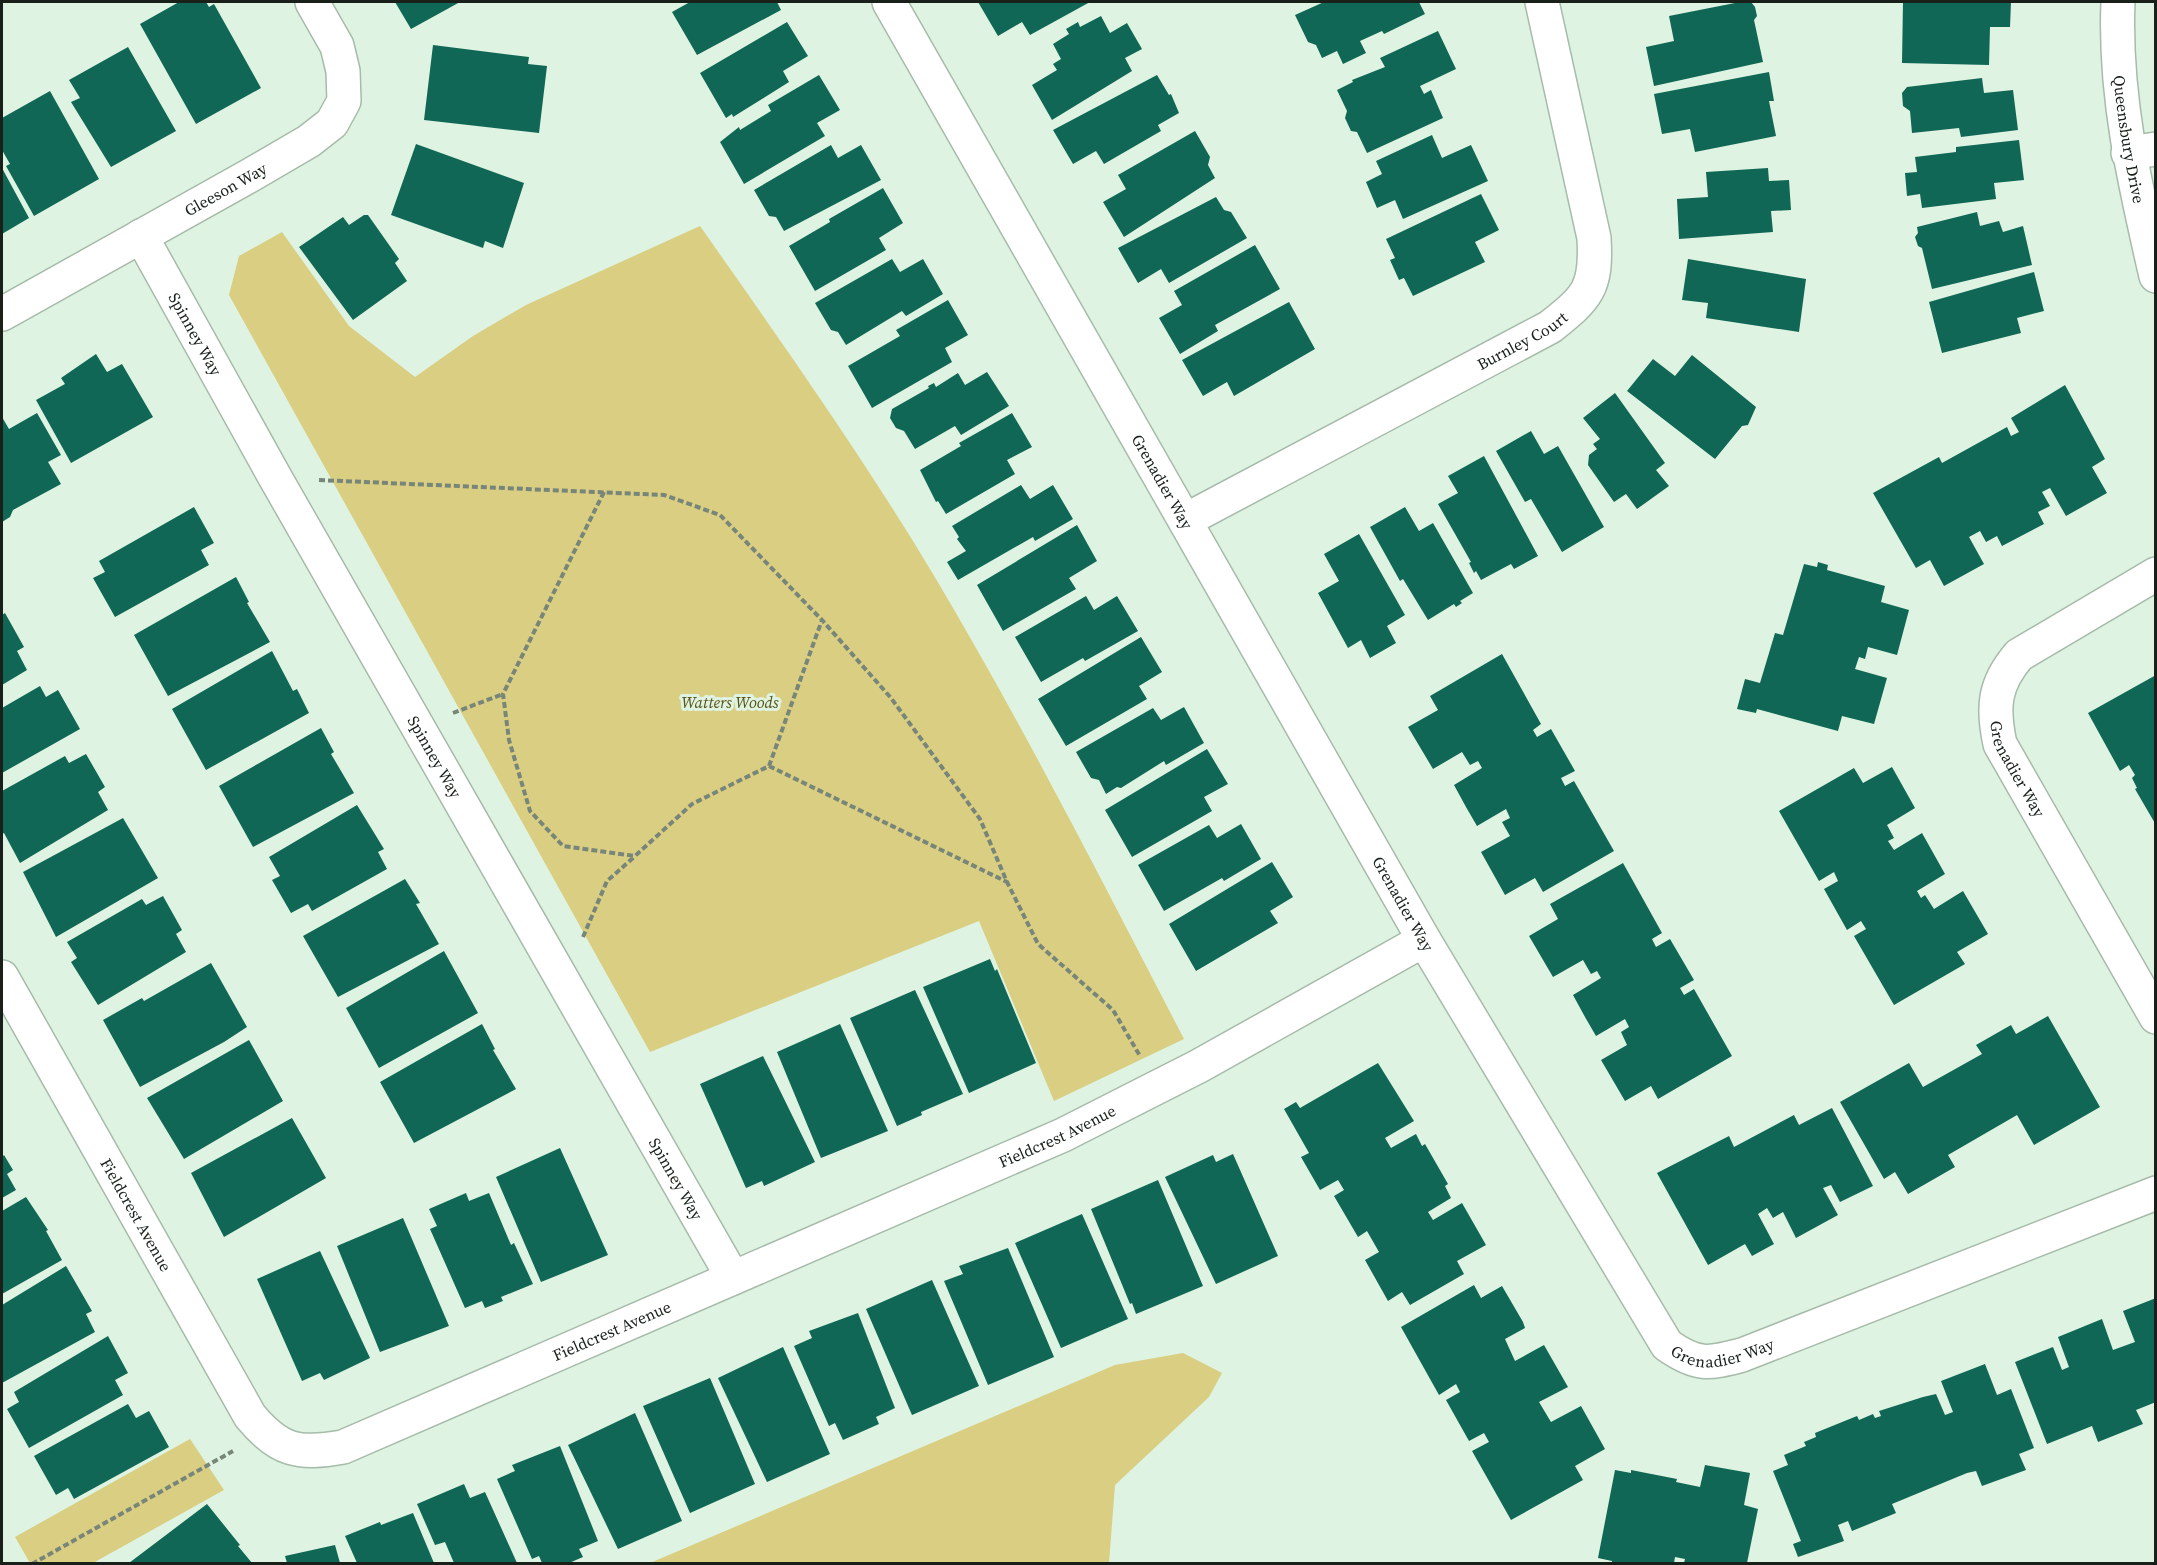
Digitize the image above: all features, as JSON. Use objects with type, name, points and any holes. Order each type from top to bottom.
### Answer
[{"type":"street","name":"Gleeson Way","points":[[2,314],[289,152],[332,123],[344,100],[343,71],[337,46],[312,2]]},
{"type":"street","name":"Grenadier Way","points":[[889,2],[1424,940],[1667,1346],[1688,1359],[1714,1362],[1742,1355],[2156,1193]]},
{"type":"street","name":"Burnley Court","points":[[1186,520],[1550,327],[1576,307],[1592,284],[1596,262],[1594,238],[1542,2]]},
{"type":"street","name":"Queensbury Drive","points":[[2118,2],[2120,92],[2142,151],[2156,276]]},
{"type":"street","name":"Spinney Way","points":[[141,236],[276,479],[422,730],[550,961],[733,1278]]},
{"type":"street","name":"Grenadier Way","points":[[2156,574],[2019,655],[2004,672],[1994,715],[2000,744],[2156,1017]]},
{"type":"street","name":"Fieldcrest Avenue","points":[[2,977],[250,1416],[278,1444],[316,1451],[343,1447],[1063,1135],[1199,1066],[1424,940]]},
{"type":"path","points":[[276,479],[664,495],[720,515],[822,620],[891,698],[980,819],[1007,882],[1038,944],[1113,1010],[1157,1086]]},
{"type":"path","points":[[604,492],[503,694],[509,740],[530,811],[563,846],[635,856]]},
{"type":"path","points":[[550,961],[580,944],[607,881],[692,804],[769,766],[822,620]]},
{"type":"path","points":[[422,730],[460,710],[503,694]]},
{"type":"path","points":[[769,766],[1007,882]]},
{"type":"path","points":[[32,1563],[265,1433]]},
{"type":"green space","name":"Watters Woods","points":[[700,226],[849,441],[933,574],[1031,746],[1184,1039],[1054,1101],[979,921],[650,1052],[229,295],[239,256],[282,232],[349,326],[415,377],[473,336],[526,305]]},
{"type":"green space","points":[[1183,1353],[1222,1373],[1209,1397],[1115,1485],[1109,1563],[650,1563],[1115,1365]]},
{"type":"green space","points":[[190,1439],[224,1490],[93,1563],[30,1563],[15,1537]]},
{"type":"building","points":[[179,2],[206,2],[209,7],[214,4],[261,88],[196,124],[140,24]]},
{"type":"building","points":[[395,2],[460,2],[411,29]]},
{"type":"building","points":[[690,2],[777,2],[781,10],[697,55],[672,12]]},
{"type":"building","points":[[978,2],[1090,2],[1030,35],[1022,22],[998,36]]},
{"type":"building","points":[[1324,2],[1419,2],[1425,14],[1384,34],[1382,31],[1360,41],[1366,53],[1343,64],[1337,51],[1322,58],[1316,45],[1308,42],[1295,15]]},
{"type":"building","points":[[1740,2],[1751,2],[1755,7],[1757,16],[1754,20],[1763,62],[1654,86],[1646,47],[1674,41],[1669,16]]},
{"type":"building","points":[[1903,2],[2011,2],[2010,27],[1990,27],[1989,65],[1902,63]]},
{"type":"building","points":[[1101,16],[1110,33],[1127,23],[1142,49],[1125,58],[1132,71],[1052,120],[1032,85],[1057,70],[1053,64],[1061,59],[1053,44],[1069,34],[1066,29],[1078,22],[1080,27]]},
{"type":"building","points":[[787,22],[808,56],[783,71],[789,82],[733,117],[732,114],[726,118],[700,73]]},
{"type":"building","points":[[1438,31],[1456,69],[1420,86],[1424,94],[1431,90],[1443,118],[1367,153],[1357,132],[1351,131],[1345,118],[1347,111],[1337,90],[1353,82],[1352,80],[1385,67],[1380,58]]},
{"type":"building","points":[[433,45],[529,57],[528,64],[547,66],[539,133],[424,120]]},
{"type":"building","points":[[128,47],[176,131],[111,167],[71,102],[80,98],[69,80]]},
{"type":"building","points":[[1769,72],[1774,101],[1769,101],[1776,136],[1695,152],[1690,129],[1662,134],[1654,94]]},
{"type":"building","points":[[819,75],[840,110],[817,123],[825,136],[744,184],[720,142],[739,127],[740,130],[771,111],[768,105]]},
{"type":"building","points":[[1157,75],[1169,95],[1171,94],[1179,113],[1158,125],[1161,131],[1104,164],[1096,151],[1073,164],[1053,130]]},
{"type":"building","points":[[1982,78],[1984,93],[2013,90],[2018,130],[1961,137],[1959,128],[1912,133],[1910,111],[1903,106],[1902,93],[1907,87]]},
{"type":"building","points":[[50,91],[99,179],[34,216],[6,166],[10,164],[2,150],[2,118]]},
{"type":"building","points":[[1195,131],[1210,157],[1208,165],[1215,178],[1124,237],[1103,202],[1126,189],[1118,175]]},
{"type":"building","points":[[1432,135],[1442,158],[1471,145],[1488,181],[1403,219],[1395,200],[1377,208],[1366,182],[1382,174],[1376,161]]},
{"type":"building","points":[[2019,140],[2024,180],[1994,183],[1996,199],[1922,208],[1920,194],[1907,196],[1905,173],[1917,172],[1915,157],[1956,152],[1956,147]]},
{"type":"building","points":[[416,144],[524,183],[503,248],[485,241],[483,248],[391,215]]},
{"type":"building","points":[[831,145],[838,158],[861,145],[881,180],[784,231],[776,217],[769,216],[754,190]]},
{"type":"building","points":[[2,168],[29,218],[2,234]]},
{"type":"building","points":[[1768,168],[1769,181],[1789,180],[1791,210],[1771,211],[1773,232],[1679,239],[1677,199],[1708,197],[1706,172]]},
{"type":"building","points":[[883,188],[903,223],[879,238],[886,250],[815,291],[789,246],[830,222],[829,219]]},
{"type":"building","points":[[1481,194],[1499,230],[1475,242],[1485,262],[1413,296],[1404,278],[1399,280],[1390,260],[1395,258],[1386,239]]},
{"type":"building","points":[[1216,197],[1224,210],[1231,212],[1247,238],[1169,283],[1161,269],[1138,283],[1118,248]]},
{"type":"building","points":[[1977,212],[1980,226],[1999,221],[2003,232],[2023,226],[2032,265],[1932,289],[1922,248],[1918,246],[1915,237],[1918,233],[1917,227]]},
{"type":"building","points":[[364,215],[368,215],[399,259],[395,263],[407,281],[353,320],[299,247],[343,217],[349,225]]},
{"type":"building","points":[[1255,245],[1280,289],[1215,325],[1218,331],[1180,354],[1159,318],[1182,305],[1174,291]]},
{"type":"building","points":[[892,259],[900,272],[923,259],[943,294],[906,316],[902,311],[846,345],[838,332],[831,330],[815,303]]},
{"type":"building","points":[[1688,259],[1806,279],[1799,332],[1706,318],[1708,303],[1682,300]]},
{"type":"building","points":[[2034,272],[2044,311],[2017,318],[2021,333],[1942,353],[1929,302]]},
{"type":"building","points":[[948,300],[968,335],[945,348],[952,362],[872,408],[848,366],[900,336],[896,330]]},
{"type":"building","points":[[1289,302],[1315,349],[1234,396],[1227,382],[1203,396],[1182,360]]},
{"type":"building","points":[[96,354],[107,372],[122,364],[153,417],[71,463],[36,400],[65,384],[61,378]]},
{"type":"building","points":[[1692,355],[1756,407],[1748,425],[1742,426],[1715,459],[1627,391],[1653,359],[1675,376]]},
{"type":"building","points":[[987,372],[1009,406],[961,435],[955,426],[915,449],[904,431],[896,428],[890,418],[892,409],[934,383],[936,387],[958,373],[965,385]]},
{"type":"building","points":[[2065,385],[2105,459],[2092,467],[2107,493],[2066,516],[2050,488],[2042,492],[2050,506],[2038,512],[2044,524],[2002,546],[1997,536],[1986,542],[1980,531],[1969,537],[1984,564],[1944,586],[1930,560],[1916,568],[1873,493],[1939,457],[1942,463],[2007,427],[2011,436],[2019,432],[2011,418]]},
{"type":"building","points":[[1615,393],[1665,463],[1656,470],[1669,486],[1637,509],[1626,494],[1614,502],[1588,465],[1589,455],[1597,449],[1593,444],[1600,439],[1583,418]]},
{"type":"building","points":[[37,413],[61,455],[48,462],[61,484],[13,510],[10,517],[2,522],[2,417],[9,429]]},
{"type":"building","points":[[1012,413],[1032,447],[1007,460],[1015,474],[946,514],[938,501],[936,502],[920,470],[961,446],[959,443]]},
{"type":"building","points":[[1531,431],[1544,454],[1558,446],[1604,527],[1562,552],[1531,499],[1525,502],[1496,451]]},
{"type":"building","points":[[1484,456],[1538,556],[1514,569],[1511,564],[1481,580],[1476,571],[1474,573],[1469,563],[1471,562],[1438,504],[1458,493],[1448,476]]},
{"type":"building","points":[[1021,485],[1030,499],[1053,485],[1073,519],[1035,541],[1033,537],[958,580],[947,562],[966,551],[957,539],[959,537],[952,526]]},
{"type":"building","points":[[194,507],[214,543],[201,550],[209,565],[115,617],[93,578],[105,572],[99,561]]},
{"type":"building","points":[[1405,507],[1419,531],[1433,523],[1473,593],[1460,601],[1462,603],[1456,607],[1454,604],[1428,620],[1403,579],[1400,581],[1370,527]]},
{"type":"building","points":[[1077,525],[1097,561],[1069,578],[1076,589],[1003,631],[977,585]]},
{"type":"building","points":[[1359,534],[1405,615],[1387,626],[1396,643],[1370,658],[1361,640],[1348,648],[1318,593],[1339,581],[1324,554]]},
{"type":"building","points":[[1818,562],[1828,565],[1827,570],[1885,586],[1881,602],[1909,610],[1897,655],[1868,647],[1865,659],[1859,657],[1855,669],[1887,678],[1874,724],[1842,716],[1838,731],[1757,709],[1756,713],[1737,709],[1745,679],[1760,683],[1775,633],[1783,635],[1804,564],[1817,567]]},
{"type":"building","points":[[236,577],[249,602],[247,603],[270,642],[168,696],[134,635]]},
{"type":"building","points":[[1086,596],[1094,610],[1117,596],[1138,631],[1085,661],[1083,658],[1041,682],[1015,637]]},
{"type":"building","points":[[5,613],[24,647],[17,651],[27,670],[2,685],[2,615]]},
{"type":"building","points":[[1141,637],[1162,672],[1139,686],[1147,699],[1066,746],[1038,699]]},
{"type":"building","points":[[272,651],[293,691],[297,689],[309,713],[206,770],[172,709]]},
{"type":"building","points":[[1502,654],[1541,724],[1533,730],[1537,737],[1551,729],[1575,771],[1561,778],[1565,786],[1574,781],[1614,851],[1543,892],[1535,878],[1505,895],[1481,852],[1510,836],[1502,822],[1510,818],[1506,809],[1477,826],[1466,807],[1454,785],[1482,768],[1478,761],[1470,765],[1462,752],[1433,769],[1408,727],[1438,710],[1430,696]]},
{"type":"building","points":[[2156,675],[2156,825],[2135,789],[2137,788],[2132,778],[2135,775],[2129,765],[2120,771],[2088,713]]},
{"type":"building","points":[[40,686],[46,697],[58,690],[80,729],[2,773],[2,708]]},
{"type":"building","points":[[1184,707],[1204,743],[1166,765],[1164,761],[1121,788],[1117,787],[1106,794],[1099,780],[1091,778],[1076,752],[1153,708],[1161,720]]},
{"type":"building","points":[[321,728],[334,752],[331,754],[354,793],[253,847],[219,786]]},
{"type":"building","points":[[1207,749],[1228,784],[1204,797],[1212,811],[1132,857],[1105,810]]},
{"type":"building","points":[[86,754],[105,787],[98,792],[108,810],[20,863],[4,833],[2,834],[2,791],[65,756],[69,763]]},
{"type":"building","points":[[1892,767],[1915,808],[1887,825],[1894,838],[1888,841],[1894,850],[1922,833],[1945,874],[1917,891],[1921,898],[1925,895],[1934,909],[1963,891],[1988,934],[1957,952],[1965,964],[1894,1005],[1854,936],[1866,929],[1861,921],[1847,930],[1824,889],[1838,881],[1834,872],[1819,881],[1779,811],[1854,768],[1863,783]]},
{"type":"building","points":[[357,805],[384,849],[378,852],[387,869],[312,911],[308,904],[291,913],[272,880],[280,876],[269,857]]},
{"type":"building","points":[[123,818],[158,878],[56,937],[23,872]]},
{"type":"building","points":[[1241,824],[1261,859],[1224,881],[1222,878],[1164,911],[1138,865],[1209,825],[1217,838]]},
{"type":"building","points":[[1272,862],[1293,897],[1270,911],[1278,923],[1196,971],[1169,924]]},
{"type":"building","points":[[1623,863],[1662,933],[1652,939],[1656,947],[1670,939],[1694,980],[1680,988],[1684,995],[1694,989],[1732,1056],[1658,1099],[1651,1086],[1625,1101],[1601,1060],[1627,1045],[1621,1032],[1629,1027],[1625,1019],[1596,1036],[1585,1017],[1573,995],[1601,978],[1597,971],[1591,974],[1583,960],[1553,977],[1529,936],[1558,919],[1550,904]]},
{"type":"building","points":[[405,879],[420,903],[416,904],[439,944],[338,997],[303,936]]},
{"type":"building","points":[[163,896],[182,930],[176,934],[186,952],[98,1005],[71,962],[77,958],[67,942],[142,899],[146,905]]},
{"type":"building","points":[[444,951],[478,1013],[379,1068],[346,1008]]},
{"type":"building","points":[[990,959],[995,971],[997,969],[1036,1063],[969,1093],[923,987]]},
{"type":"building","points":[[211,963],[247,1027],[224,1042],[140,1087],[103,1020],[142,998],[144,1001]]},
{"type":"building","points":[[915,990],[963,1094],[921,1112],[922,1115],[897,1126],[850,1018]]},
{"type":"building","points":[[2048,1016],[2100,1107],[2034,1145],[2017,1115],[1948,1155],[1955,1167],[1908,1194],[1895,1172],[1884,1179],[1840,1102],[1909,1063],[1923,1087],[1982,1054],[1976,1045],[2011,1025],[2016,1034]]},
{"type":"building","points":[[482,1024],[495,1049],[493,1050],[516,1089],[414,1143],[380,1082]]},
{"type":"building","points":[[840,1024],[888,1131],[821,1158],[777,1052]]},
{"type":"building","points":[[249,1040],[283,1101],[184,1159],[147,1098]]},
{"type":"building","points":[[763,1056],[815,1162],[764,1186],[762,1181],[746,1188],[700,1084]]},
{"type":"building","points":[[1378,1063],[1414,1121],[1385,1138],[1391,1148],[1416,1134],[1422,1146],[1425,1144],[1448,1184],[1445,1186],[1451,1198],[1428,1212],[1433,1220],[1462,1203],[1486,1245],[1457,1261],[1464,1274],[1410,1305],[1402,1292],[1388,1301],[1365,1260],[1379,1252],[1367,1231],[1358,1237],[1334,1196],[1344,1190],[1338,1180],[1320,1190],[1301,1157],[1309,1153],[1284,1109],[1296,1102],[1300,1108]]},
{"type":"building","points":[[1832,1108],[1873,1186],[1840,1202],[1831,1185],[1823,1188],[1838,1215],[1796,1238],[1783,1212],[1773,1218],[1767,1208],[1758,1214],[1774,1244],[1752,1256],[1745,1244],[1708,1265],[1657,1173],[1729,1136],[1734,1147],[1794,1115],[1799,1125]]},
{"type":"building","points":[[292,1118],[326,1178],[224,1237],[191,1173]]},
{"type":"building","points":[[560,1148],[608,1255],[541,1282],[496,1177]]},
{"type":"building","points":[[1233,1154],[1278,1256],[1216,1284],[1165,1177],[1213,1155],[1216,1162]]},
{"type":"building","points":[[4,1155],[13,1170],[7,1174],[16,1190],[2,1198],[2,1157]]},
{"type":"building","points":[[1158,1180],[1203,1286],[1136,1314],[1091,1209]]},
{"type":"building","points":[[466,1193],[469,1201],[489,1193],[511,1245],[514,1243],[533,1284],[501,1297],[503,1301],[485,1308],[482,1301],[465,1308],[430,1229],[437,1226],[429,1209]]},
{"type":"building","points":[[26,1197],[48,1230],[46,1231],[62,1260],[2,1294],[2,1211]]},
{"type":"building","points":[[1082,1214],[1128,1319],[1061,1348],[1015,1243]]},
{"type":"building","points":[[403,1218],[449,1326],[380,1352],[337,1246]]},
{"type":"building","points":[[1008,1248],[1054,1357],[988,1385],[944,1281],[963,1274],[959,1266]]},
{"type":"building","points":[[320,1251],[370,1358],[324,1380],[320,1373],[302,1381],[257,1279]]},
{"type":"building","points":[[66,1266],[92,1311],[86,1314],[95,1332],[2,1383],[2,1305]]},
{"type":"building","points":[[932,1280],[979,1386],[912,1415],[866,1309]]},
{"type":"building","points":[[1474,1285],[1481,1298],[1502,1286],[1523,1322],[1525,1328],[1505,1339],[1515,1361],[1544,1345],[1568,1387],[1539,1402],[1551,1422],[1581,1406],[1605,1449],[1575,1466],[1583,1480],[1511,1520],[1472,1451],[1489,1442],[1484,1433],[1469,1441],[1446,1400],[1460,1392],[1456,1384],[1439,1395],[1401,1327]]},
{"type":"building","points":[[2156,1298],[2156,1402],[2136,1410],[2143,1424],[2098,1442],[2092,1426],[2047,1444],[2015,1362],[2053,1347],[2062,1370],[2069,1367],[2058,1337],[2102,1319],[2113,1350],[2135,1342],[2123,1311]]},
{"type":"building","points":[[858,1313],[895,1408],[876,1417],[879,1424],[843,1440],[835,1423],[829,1426],[794,1346],[812,1338],[809,1331]]},
{"type":"building","points":[[108,1336],[128,1373],[115,1380],[123,1395],[29,1448],[7,1409],[19,1402],[14,1392]]},
{"type":"building","points":[[783,1347],[830,1454],[767,1482],[718,1378]]},
{"type":"building","points":[[1985,1364],[1997,1395],[2011,1389],[2034,1448],[2019,1454],[2026,1470],[1982,1486],[1976,1471],[1967,1473],[1892,1504],[1896,1513],[1852,1531],[1848,1521],[1838,1525],[1844,1541],[1798,1557],[1793,1544],[1801,1541],[1773,1471],[1788,1465],[1784,1455],[1806,1446],[1804,1442],[1816,1437],[1815,1433],[1857,1416],[1859,1420],[1873,1414],[1875,1418],[1881,1416],[1879,1411],[1923,1397],[1936,1394],[1945,1415],[1953,1412],[1941,1381]]},
{"type":"building","points":[[710,1378],[755,1484],[690,1513],[643,1406]]},
{"type":"building","points":[[128,1404],[136,1418],[149,1411],[169,1447],[74,1499],[68,1488],[56,1495],[34,1456]]},
{"type":"building","points":[[635,1413],[682,1521],[618,1549],[568,1445]]},
{"type":"building","points":[[560,1446],[598,1541],[579,1549],[583,1557],[569,1563],[542,1563],[539,1556],[532,1559],[497,1479],[515,1471],[512,1465]]},
{"type":"building","points":[[1705,1465],[1750,1473],[1744,1505],[1758,1509],[1747,1563],[1684,1563],[1685,1559],[1675,1557],[1674,1563],[1612,1563],[1612,1561],[1598,1558],[1615,1470],[1631,1473],[1631,1470],[1677,1479],[1676,1482],[1700,1487]]},
{"type":"building","points":[[464,1484],[470,1498],[485,1492],[517,1563],[454,1563],[445,1542],[435,1545],[417,1504]]},
{"type":"building","points":[[207,1504],[252,1563],[129,1563]]},
{"type":"building","points":[[413,1513],[434,1563],[357,1563],[345,1536],[380,1522],[381,1525]]},
{"type":"building","points":[[335,1545],[340,1563],[287,1563],[285,1556]]}]
